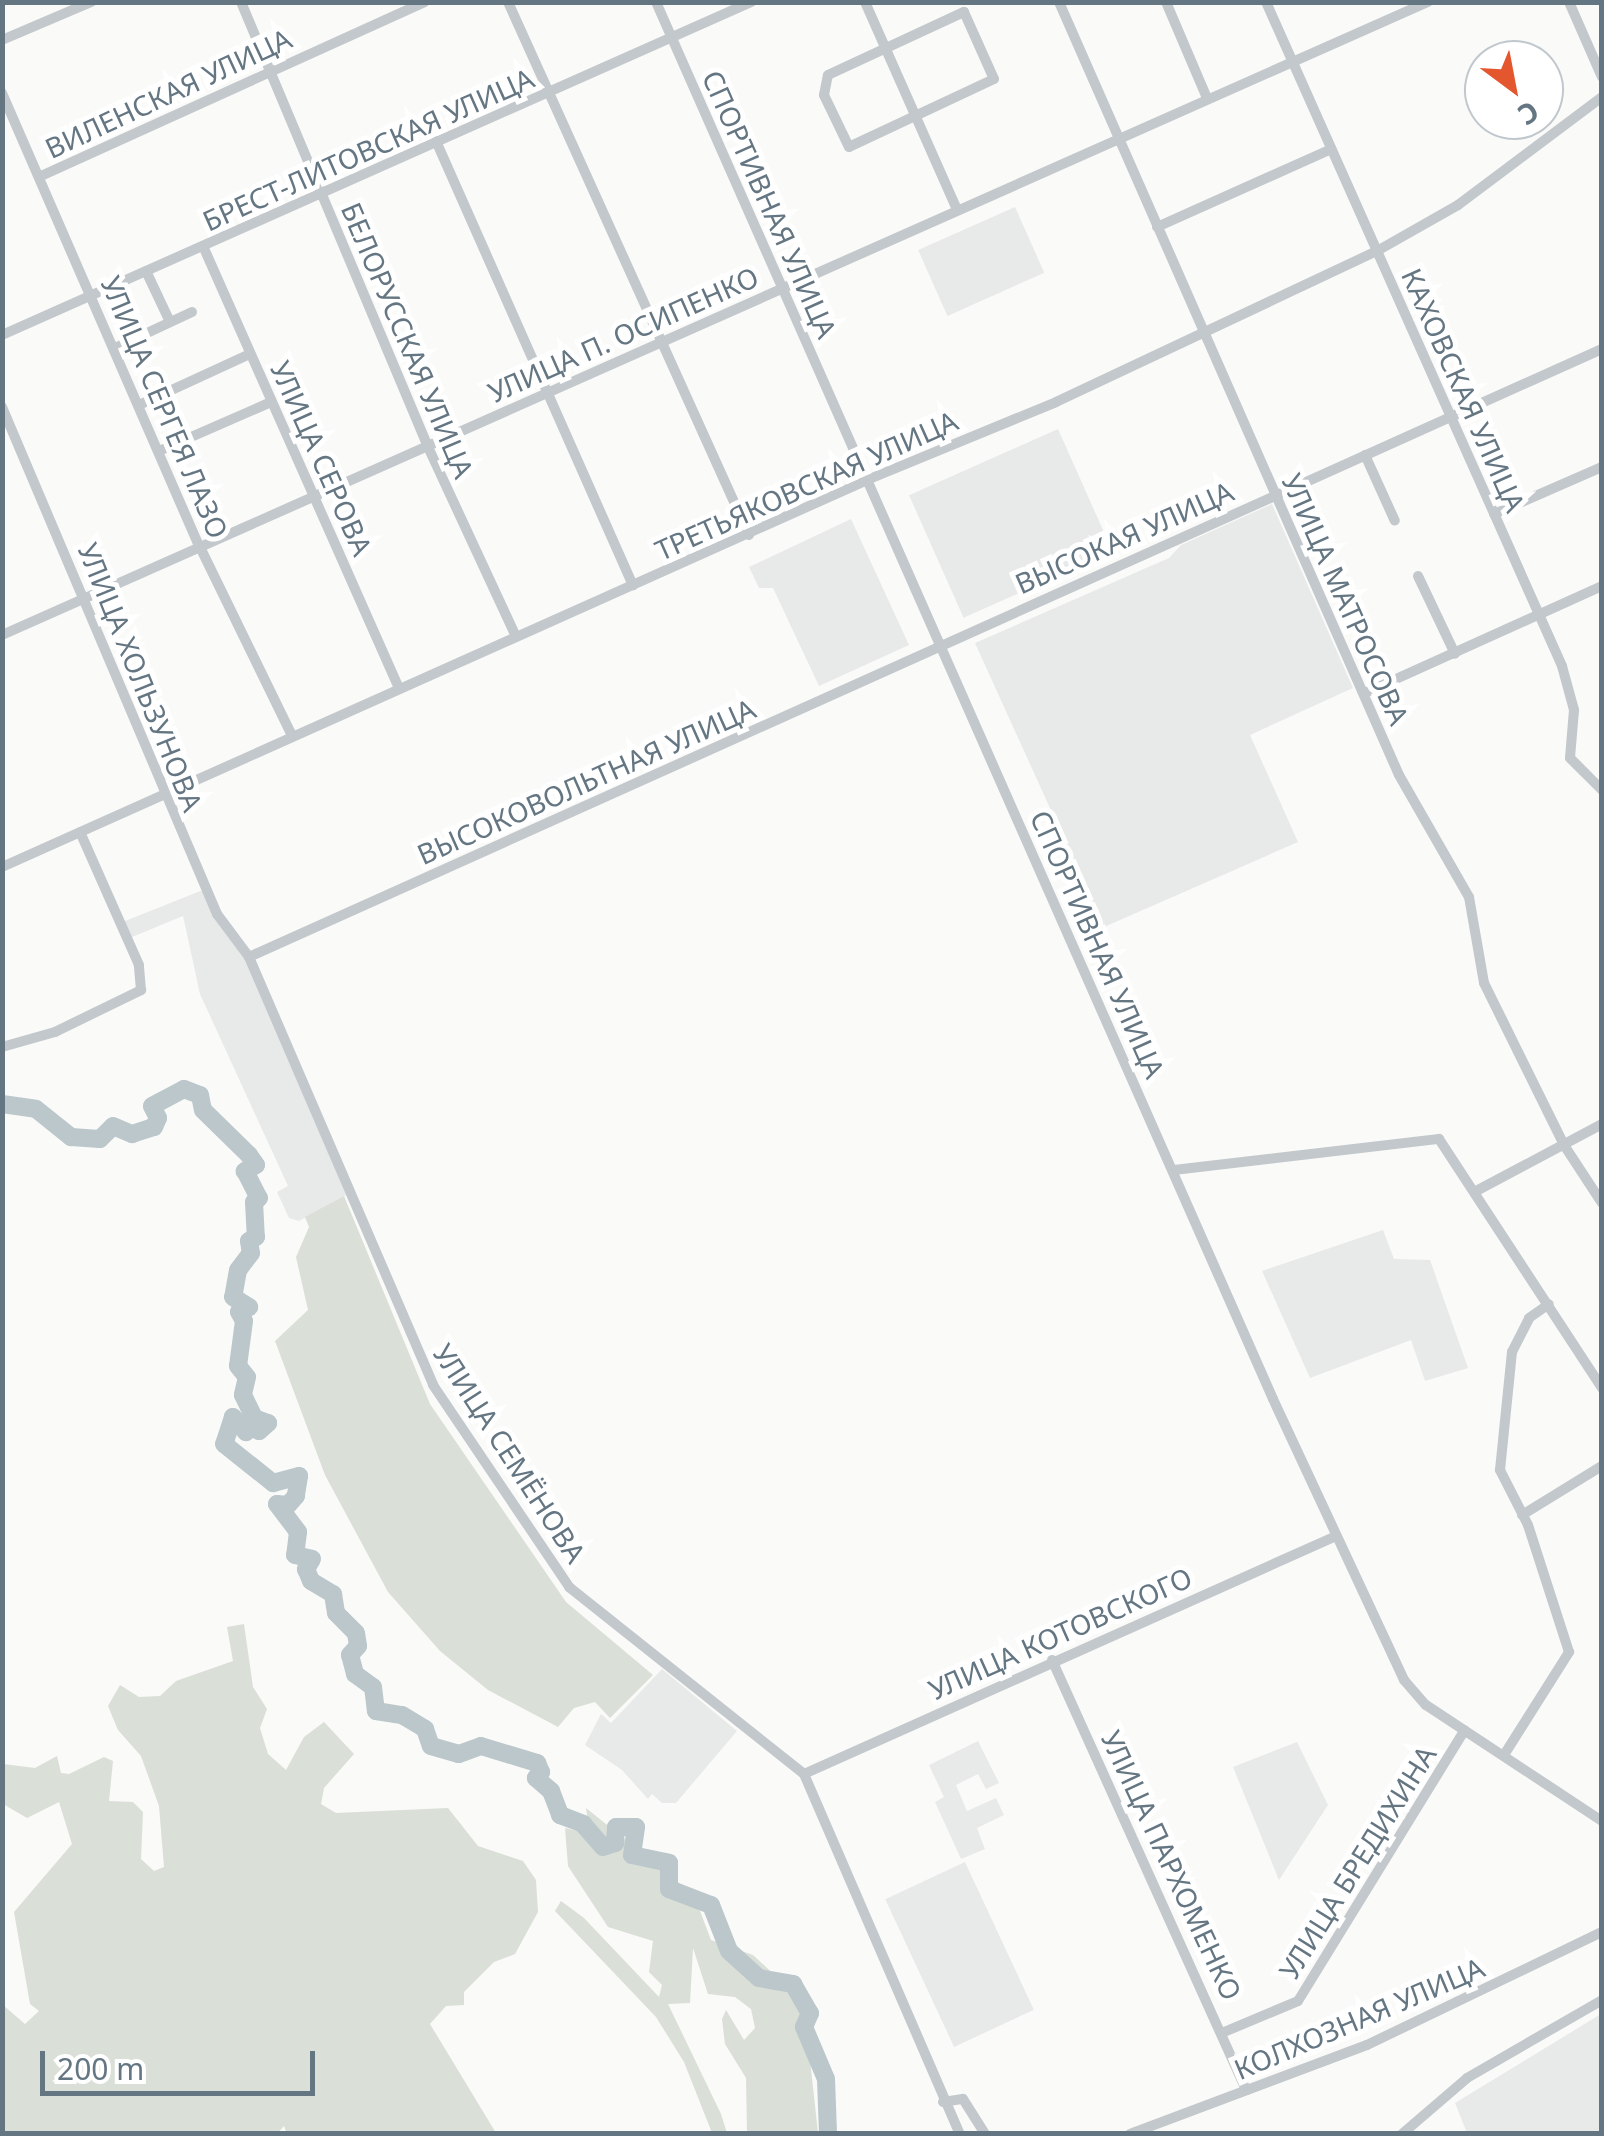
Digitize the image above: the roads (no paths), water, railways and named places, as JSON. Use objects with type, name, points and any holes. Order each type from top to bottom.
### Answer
[{"type":"street","points":[[2,40],[91,2]]},
{"type":"street","name":"БЕЛОРУССКАЯ УЛИЦА","points":[[241,2],[266,71],[428,447],[516,637]]},
{"type":"street","name":"ВИЛЕНСКАЯ УЛИЦА","points":[[41,176],[424,2]]},
{"type":"street","points":[[508,2],[749,535]]},
{"type":"street","name":"СПОРТИВНАЯ УЛИЦА","points":[[656,2],[1336,1536],[1408,1687],[1602,1821]]},
{"type":"street","name":"БРЕСТ-ЛИТОВСКАЯ УЛИЦА","points":[[2,334],[750,2]]},
{"type":"street","points":[[865,2],[889,47],[958,210]]},
{"type":"street","points":[[1166,2],[1207,98]]},
{"type":"street","name":"КАХОВСКАЯ УЛИЦА","points":[[1266,2],[1572,696],[1570,758],[1602,790]]},
{"type":"street","name":"УЛИЦА П. ОСИПЕНКО","points":[[2,636],[199,545],[314,498],[1428,2]]},
{"type":"street","points":[[1570,2],[1602,76]]},
{"type":"street","name":"УЛИЦА МАТРОСОВА","points":[[1060,3],[1410,796],[1469,897],[1484,983],[1564,1146],[1602,1203]]},
{"type":"street","points":[[964,12],[994,79],[918,113],[849,146],[824,95],[828,75],[964,12]]},
{"type":"street","name":"УЛИЦА СЕРГЕЯ ЛАЗО","points":[[2,93],[199,545],[292,736]]},
{"type":"street","name":"ТРЕТЬЯКОВСКАЯ УЛИЦА","points":[[2,867],[867,480],[1056,402],[1377,251],[1458,204],[1602,97]]},
{"type":"street","points":[[436,141],[633,585]]},
{"type":"street","points":[[1157,227],[1331,149]]},
{"type":"street","name":"УЛИЦА СЕРОВА","points":[[204,246],[400,688]]},
{"type":"street","points":[[146,272],[170,322]]},
{"type":"street","points":[[115,348],[192,312]]},
{"type":"street","name":"ВЫСОКАЯ УЛИЦА","points":[[940,644],[1602,350]]},
{"type":"street","points":[[139,405],[250,354]]},
{"type":"street","points":[[159,451],[271,402]]},
{"type":"street","name":"УЛИЦА ХОЛЬЗУНОВА","points":[[2,407],[217,914],[249,957]]},
{"type":"street","points":[[1365,455],[1395,521]]},
{"type":"street","points":[[1494,514],[1602,467]]},
{"type":"street","points":[[1418,576],[1455,654]]},
{"type":"street","points":[[1365,693],[1602,586]]},
{"type":"street","name":"ВЫСОКОВОЛЬТНАЯ УЛИЦА","points":[[249,957],[940,644]]},
{"type":"street","points":[[2,1048],[55,1032],[142,990],[139,965],[80,832]]},
{"type":"street","name":"УЛИЦА СЕМЁНОВА","points":[[249,957],[413,1344],[473,1450],[590,1609],[804,1774]]},
{"type":"street","points":[[1478,1190],[1602,1124]]},
{"type":"street","points":[[1174,1170],[1432,1136],[1478,1190],[1602,1388]]},
{"type":"street","points":[[1504,1755],[1569,1652],[1522,1516],[1500,1470],[1512,1352],[1529,1318],[1549,1304]]},
{"type":"street","points":[[1522,1516],[1602,1466]]},
{"type":"street","name":"УЛИЦА КОТОВСКОГО","points":[[804,1774],[1336,1536]]},
{"type":"street","name":"УЛИЦА ПАРХОМЕНКО","points":[[1052,1660],[1224,2032],[1246,2090]]},
{"type":"street","name":"УЛИЦА БРЕДИХИНА","points":[[1224,2032],[1298,2001],[1465,1730]]},
{"type":"street","points":[[804,1774],[960,2134]]},
{"type":"street","name":"КОЛХОЗНАЯ УЛИЦА","points":[[1130,2134],[1367,2045],[1602,1932]]},
{"type":"street","points":[[1402,2134],[1467,2078],[1602,2000]]},
{"type":"street","points":[[943,2102],[963,2099],[985,2134]]},
{"type":"waterway","points":[[2,1104],[36,1109],[71,1137],[100,1139],[113,1126],[132,1134],[154,1127],[158,1118],[152,1106],[184,1089],[200,1095],[203,1110],[249,1155],[256,1165],[245,1171],[259,1198],[254,1202],[256,1237],[249,1241],[251,1253],[238,1270],[233,1297],[249,1307],[239,1312],[244,1321],[238,1366],[247,1377],[243,1395],[254,1418],[268,1423],[259,1431],[252,1423],[246,1432],[233,1417],[224,1444],[273,1483],[299,1476],[296,1496],[288,1505],[277,1504],[298,1532],[295,1555],[312,1559],[306,1569],[311,1581],[333,1594],[336,1613],[356,1633],[358,1646],[350,1655],[355,1674],[373,1687],[376,1711],[402,1715],[425,1729],[431,1746],[459,1754],[481,1746],[537,1763],[541,1772],[536,1778],[551,1791],[560,1815],[583,1824],[603,1847],[615,1843],[616,1827],[636,1827],[632,1855],[669,1863],[669,1889],[711,1905],[729,1951],[759,1978],[793,1984],[810,2013],[804,2027],[826,2079],[828,2134]]}]
